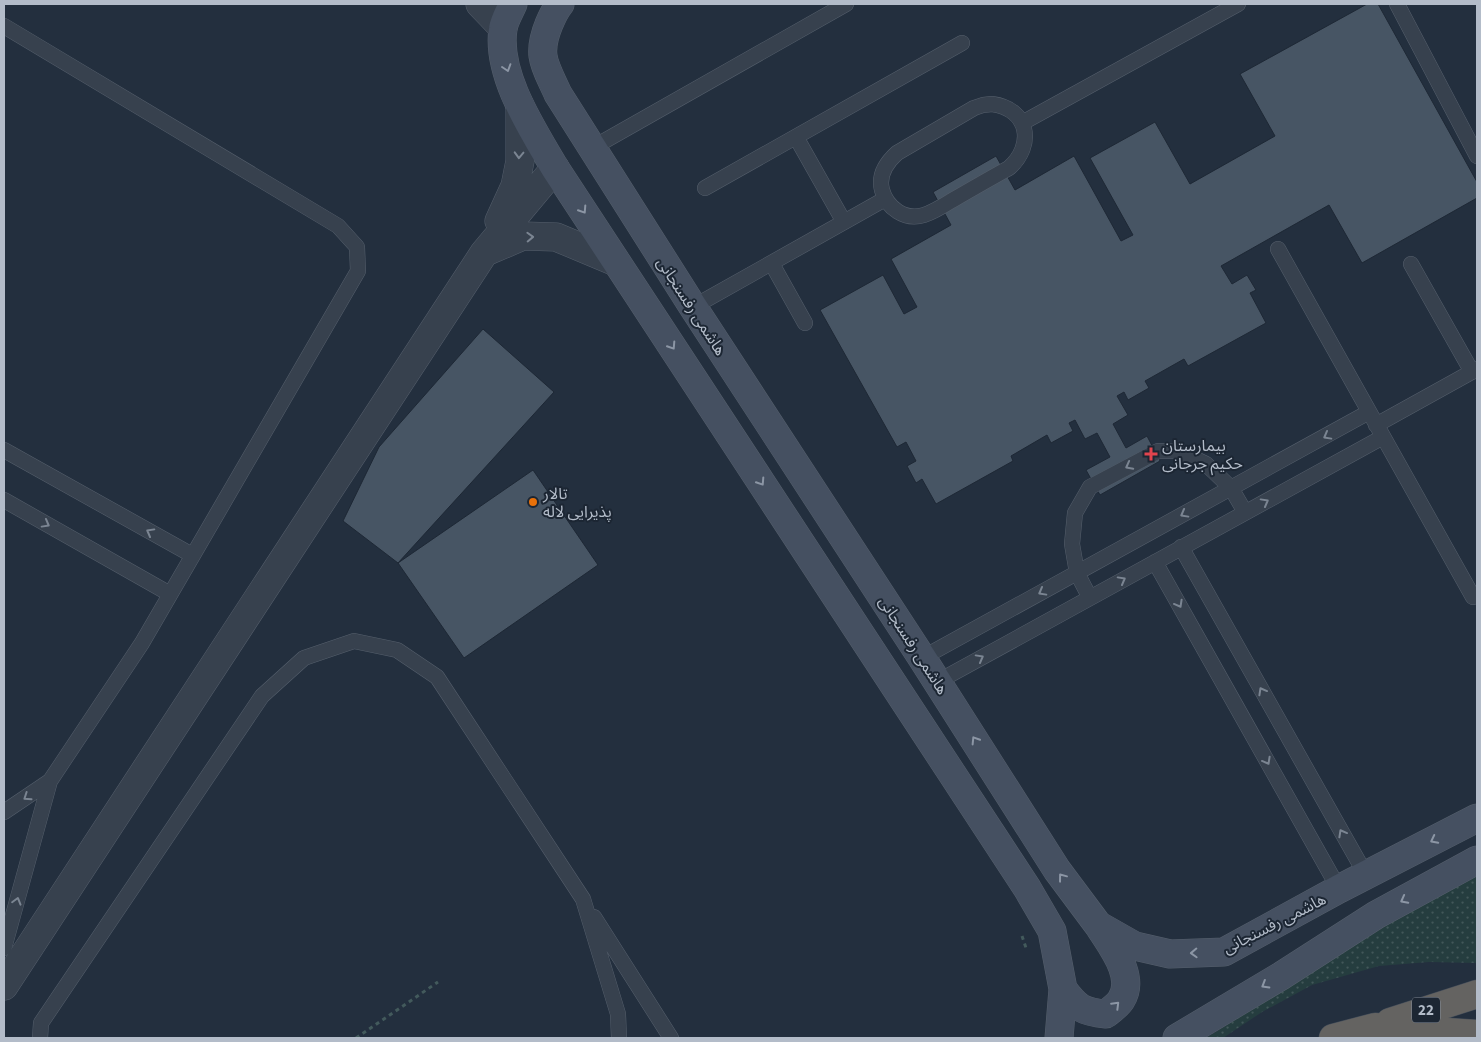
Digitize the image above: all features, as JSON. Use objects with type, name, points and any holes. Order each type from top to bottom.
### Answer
[{"type":"highway","name":"22","points":[[1333,1038],[1477,994]]},
{"type":"highway","name":"22","points":[[1375,1026],[1477,1034]]},
{"type":"main road","name":"هاشمی رفسنجانی","points":[[560,4],[542,41],[542,61],[558,94],[693,308],[922,658],[1057,870],[1098,925],[1135,946],[1170,954],[1224,952],[1339,889],[1477,818]]},
{"type":"main road","points":[[508,16],[504,61],[520,106],[555,168],[1032,897],[1052,931],[1063,989],[1059,1038]]},
{"type":"main road","points":[[555,168],[592,148]]},
{"type":"main road","points":[[1177,1038],[1281,976],[1376,915],[1477,860]]},
{"type":"main road","points":[[1063,989],[1071,1001],[1088,1013],[1106,1014],[1121,1000],[1126,981],[1116,952],[1098,925]]},
{"type":"street","points":[[480,4],[508,16]]},
{"type":"street","points":[[484,253],[515,186],[520,161],[520,106]]},
{"type":"street","points":[[4,986],[484,253],[555,168]]},
{"type":"street","points":[[484,253],[524,236],[556,237],[616,262]]},
{"type":"lane","points":[[592,148],[846,4]]},
{"type":"lane","points":[[1022,123],[1238,4]]},
{"type":"lane","points":[[1397,4],[1477,156]]},
{"type":"lane","points":[[4,26],[338,226],[357,247],[358,271],[142,643],[50,781],[4,948]]},
{"type":"lane","points":[[705,188],[962,43]]},
{"type":"lane","points":[[983,105],[1001,105],[1010,109],[1022,123],[1025,132],[1025,142],[1022,152],[1009,168],[931,212],[923,216],[905,215],[896,211],[885,199],[881,188],[881,178],[883,168],[889,160],[897,153],[966,113],[983,105]]},
{"type":"lane","points":[[796,136],[844,222]]},
{"type":"lane","points":[[693,308],[885,199]]},
{"type":"lane","points":[[1278,250],[1473,597]]},
{"type":"lane","points":[[772,264],[805,323]]},
{"type":"lane","points":[[937,682],[1245,512],[1376,425],[1475,370],[1410,264]]},
{"type":"lane","points":[[922,658],[1231,488],[1376,425]]},
{"type":"lane","points":[[4,450],[192,555]]},
{"type":"lane","points":[[1090,598],[1077,573],[1072,544],[1075,513],[1090,487],[1158,450],[1179,451],[1206,464],[1231,488],[1245,512]]},
{"type":"lane","points":[[4,500],[170,594]]},
{"type":"lane","points":[[1181,547],[1366,875]]},
{"type":"lane","points":[[1155,562],[1339,889]]},
{"type":"lane","points":[[40,1038],[40,1023],[262,696],[304,658],[354,641],[398,650],[437,676],[583,899],[671,1038]]},
{"type":"lane","points":[[4,812],[50,781]]},
{"type":"lane","points":[[583,899],[618,1014],[618,1038]]},
{"type":"path","points":[[356,1038],[438,982]]},
{"type":"green space","points":[[1477,872],[1477,963],[1429,962],[1379,966],[1312,985],[1262,1012],[1223,1038],[1206,1038],[1413,909]]},
{"type":"building","points":[[1367,4],[1378,4],[1477,182],[1477,198],[1362,263],[1329,205],[1221,266],[1232,284],[1247,275],[1256,290],[1250,293],[1266,323],[1188,366],[1184,359],[1145,381],[1149,388],[1128,400],[1124,392],[1117,396],[1128,415],[1113,424],[1126,448],[1147,436],[1160,461],[1100,495],[1086,470],[1110,457],[1097,433],[1085,439],[1075,420],[1069,423],[1073,431],[1051,443],[1047,435],[1011,456],[1013,461],[936,504],[922,479],[916,483],[907,466],[916,461],[906,442],[897,447],[820,310],[883,275],[904,314],[917,307],[891,259],[951,225],[933,192],[996,156],[1015,190],[1074,156],[1121,241],[1133,235],[1090,158],[1155,122],[1190,184],[1275,136],[1240,74]]},
{"type":"building","points":[[483,329],[554,392],[398,563],[343,521],[379,447]]},
{"type":"building","points":[[533,470],[598,565],[464,658],[398,563]]},
{"type":"place","name":"بیمارستان حکیم جرجانی","points":[[1151,454]]},
{"type":"place","name":"تالار پذیرایی لاله","points":[[533,502]]}]
